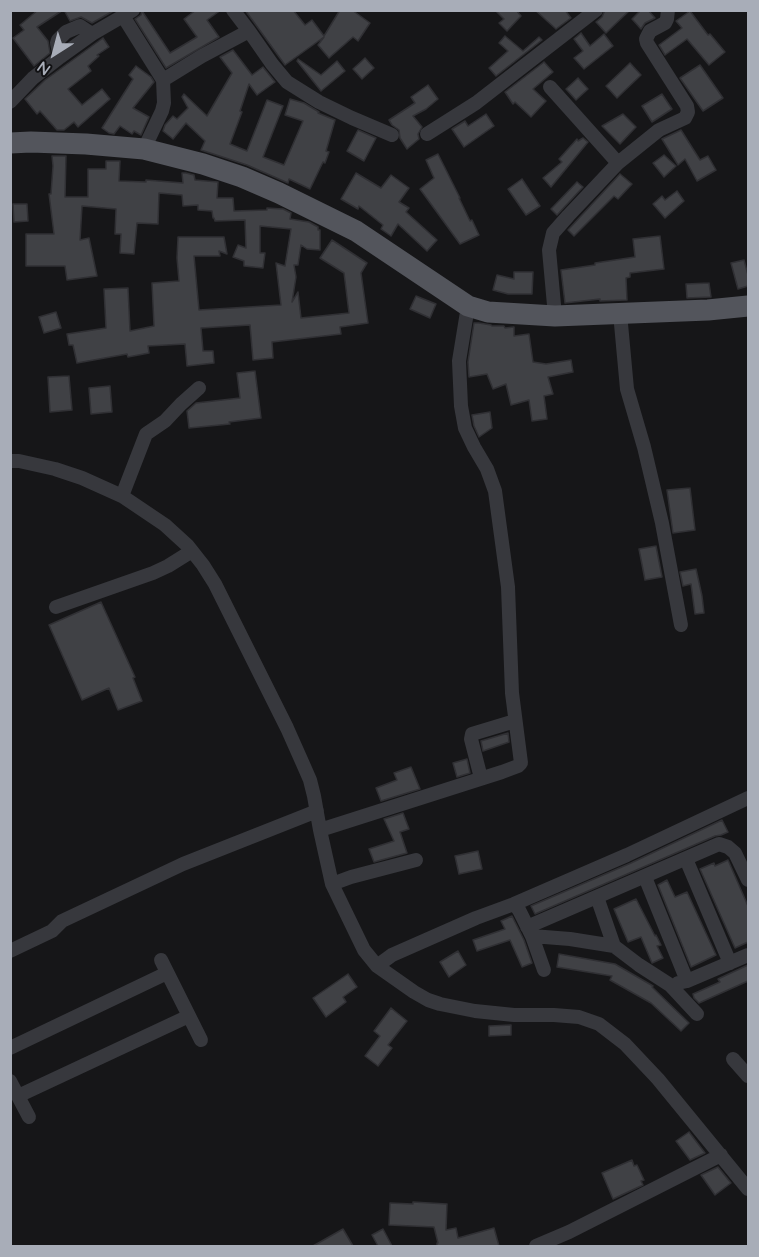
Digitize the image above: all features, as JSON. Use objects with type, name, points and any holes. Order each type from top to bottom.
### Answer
[{"type":"main road","points":[[10,143],[87,144],[144,149],[242,177],[356,231],[468,306],[488,312],[555,316],[708,310],[748,306]]},
{"type":"street","points":[[233,10],[286,82],[319,102],[392,135]]},
{"type":"street","points":[[426,134],[476,103],[596,10]]},
{"type":"street","points":[[555,316],[549,250],[553,233],[618,163],[659,130],[685,117],[688,112],[687,106],[646,39],[650,31],[665,23],[668,10]]},
{"type":"street","points":[[10,102],[33,78],[60,57],[57,42],[66,32],[80,26],[92,34],[128,13],[163,80],[162,111],[144,149]]},
{"type":"street","points":[[163,80],[249,31]]},
{"type":"street","points":[[550,87],[618,163]]},
{"type":"street","points":[[327,828],[520,764],[512,693],[508,587],[495,491],[488,469],[465,428],[461,406],[459,361],[468,306]]},
{"type":"street","points":[[620,313],[627,389],[642,436],[681,626]]},
{"type":"street","points":[[123,493],[146,434],[165,421],[199,388]]},
{"type":"street","points":[[10,461],[55,469],[123,493],[165,525],[192,551],[215,584],[287,728],[310,780],[316,812],[327,828],[334,883],[364,950],[378,966],[414,993],[440,1004],[498,1014],[579,1017],[598,1024],[613,1034],[639,1058],[748,1189]]},
{"type":"street","points":[[56,607],[153,573],[192,551]]},
{"type":"street","points":[[481,778],[471,739],[472,734],[515,721]]},
{"type":"street","points":[[378,966],[392,955],[627,855],[748,798]]},
{"type":"street","points":[[10,951],[52,931],[62,921],[183,864],[316,812]]},
{"type":"street","points":[[530,932],[597,897],[719,844],[732,849],[748,876]]},
{"type":"street","points":[[686,859],[730,963]]},
{"type":"street","points":[[334,883],[416,860]]},
{"type":"street","points":[[645,877],[687,981]]},
{"type":"street","points":[[597,897],[614,946]]},
{"type":"street","points":[[514,904],[530,932],[544,970]]},
{"type":"street","points":[[530,932],[614,946],[670,985],[697,1014]]},
{"type":"street","points":[[670,985],[687,981],[748,956]]},
{"type":"street","points":[[161,960],[201,1040]]},
{"type":"street","points":[[10,1048],[167,973]]},
{"type":"street","points":[[18,1096],[189,1016]]},
{"type":"street","points":[[10,1082],[29,1117]]},
{"type":"street","points":[[536,1246],[569,1232],[721,1155]]},
{"type":"building","points":[[38,10],[63,10],[37,27],[48,41],[50,53],[34,66],[13,38],[24,30],[20,25]]},
{"type":"building","points":[[64,10],[115,10],[92,23],[81,17],[70,21]]},
{"type":"building","points":[[196,10],[221,10],[207,20],[219,37],[166,68],[135,19],[141,15],[142,11],[170,53],[197,37],[184,19]]},
{"type":"building","points":[[245,10],[293,10],[305,25],[312,20],[324,36],[340,10],[352,10],[370,23],[358,41],[353,37],[329,58],[318,45],[324,37],[285,65]]},
{"type":"building","points":[[495,10],[516,10],[521,16],[507,31],[499,23],[504,19]]},
{"type":"building","points":[[535,10],[565,10],[571,18],[556,29]]},
{"type":"building","points":[[605,10],[630,10],[606,33],[596,22]]},
{"type":"building","points":[[641,10],[648,10],[655,18],[645,23],[641,29],[632,19]]},
{"type":"building","points":[[690,11],[708,35],[710,34],[725,52],[709,65],[687,39],[665,55],[659,45],[682,28],[676,21]]},
{"type":"building","points":[[581,33],[590,46],[604,34],[613,46],[584,69],[574,58],[583,51],[574,39]]},
{"type":"building","points":[[505,36],[523,51],[539,37],[542,40],[496,76],[489,68],[508,51],[499,43]]},
{"type":"building","points":[[103,38],[109,47],[97,55],[99,56],[88,66],[91,71],[68,89],[82,105],[102,89],[110,99],[78,127],[74,122],[64,130],[57,130],[40,111],[37,114],[25,99],[45,80]]},
{"type":"building","points":[[233,50],[252,75],[263,67],[275,82],[257,95],[249,84],[230,144],[247,151],[267,100],[283,106],[263,157],[284,165],[303,121],[285,115],[290,99],[304,103],[318,113],[335,120],[326,151],[329,152],[310,189],[289,179],[288,183],[247,165],[201,150],[205,141],[186,123],[173,139],[163,131],[173,116],[177,119],[188,108],[182,97],[184,94],[207,116],[232,73],[220,57]]},
{"type":"building","points":[[365,58],[374,68],[362,79],[353,69]]},
{"type":"building","points":[[298,59],[321,75],[337,61],[345,71],[321,91],[297,61]]},
{"type":"building","points":[[544,62],[553,72],[533,89],[546,101],[531,117],[515,102],[513,104],[505,92]]},
{"type":"building","points":[[630,63],[641,75],[617,98],[606,86]]},
{"type":"building","points":[[700,65],[723,98],[703,111],[680,78]]},
{"type":"building","points":[[136,66],[154,82],[133,108],[149,117],[141,135],[134,131],[132,134],[120,126],[114,134],[109,133],[102,128],[133,79],[129,75]]},
{"type":"building","points":[[578,78],[588,89],[576,100],[566,89]]},
{"type":"building","points":[[428,85],[438,99],[413,116],[422,127],[418,134],[419,139],[407,149],[400,138],[399,130],[389,120],[415,103],[411,97]]},
{"type":"building","points":[[662,94],[672,109],[652,122],[642,106]]},
{"type":"building","points":[[486,114],[494,126],[464,147],[452,129],[465,121],[468,126]]},
{"type":"building","points":[[623,114],[636,127],[620,144],[602,126]]},
{"type":"building","points":[[358,130],[376,138],[364,161],[347,151]]},
{"type":"building","points":[[681,130],[700,160],[708,156],[716,170],[697,181],[685,159],[678,165],[662,139]]},
{"type":"building","points":[[583,138],[588,142],[551,187],[543,178],[562,162],[559,159],[577,139],[578,141]]},
{"type":"building","points":[[438,154],[479,235],[460,244],[420,189],[434,178],[426,160]]},
{"type":"building","points":[[664,155],[676,166],[664,177],[653,163]]},
{"type":"building","points":[[52,156],[66,156],[65,197],[88,197],[88,169],[106,169],[106,161],[120,161],[119,181],[146,182],[146,180],[183,183],[182,173],[186,173],[194,175],[195,180],[218,182],[217,198],[233,198],[234,211],[283,209],[291,213],[290,219],[309,222],[320,230],[320,250],[307,249],[301,245],[298,265],[294,265],[296,277],[292,302],[298,292],[301,318],[349,313],[344,273],[320,258],[332,240],[367,263],[361,273],[368,323],[340,327],[341,334],[272,342],[273,358],[253,360],[250,325],[201,328],[203,351],[213,351],[214,363],[187,366],[185,344],[148,346],[149,353],[128,357],[127,354],[77,363],[73,345],[69,345],[67,334],[106,328],[104,289],[128,288],[130,331],[154,326],[152,283],[179,281],[178,237],[224,237],[227,254],[219,251],[220,256],[194,256],[199,310],[281,305],[276,263],[285,266],[291,229],[260,226],[260,253],[265,253],[263,268],[244,266],[244,261],[233,257],[238,245],[246,248],[245,220],[215,221],[212,211],[198,210],[198,205],[183,206],[182,195],[159,193],[158,224],[137,223],[134,254],[120,253],[121,234],[115,234],[116,209],[82,206],[80,240],[89,238],[97,276],[67,280],[65,266],[26,266],[26,234],[54,234],[49,194],[51,194]]},
{"type":"building","points":[[356,173],[381,188],[391,175],[409,188],[399,202],[409,208],[406,212],[437,240],[427,251],[398,224],[391,236],[381,229],[383,225],[359,206],[358,209],[341,199]]},
{"type":"building","points":[[620,174],[632,184],[618,199],[614,196],[574,236],[568,230]]},
{"type":"building","points":[[522,179],[540,206],[526,215],[508,189]]},
{"type":"building","points":[[577,182],[583,187],[557,215],[551,209]]},
{"type":"building","points":[[677,191],[684,201],[665,218],[653,204],[662,196],[665,200]]},
{"type":"building","points":[[13,204],[27,204],[28,221],[14,222]]},
{"type":"building","points":[[660,236],[664,269],[630,273],[630,277],[626,278],[627,300],[600,301],[600,299],[565,303],[561,270],[635,257],[633,239]]},
{"type":"building","points":[[744,260],[748,286],[738,289],[731,263]]},
{"type":"building","points":[[514,272],[533,272],[532,294],[508,294],[493,290],[497,275],[514,279]]},
{"type":"building","points":[[709,283],[711,297],[687,298],[686,284]]},
{"type":"building","points":[[416,296],[436,304],[430,318],[410,309]]},
{"type":"building","points":[[56,312],[61,328],[44,333],[39,317]]},
{"type":"building","points":[[474,323],[504,326],[505,328],[514,327],[514,336],[529,334],[533,362],[546,364],[571,360],[573,372],[548,377],[553,394],[544,396],[547,419],[532,421],[529,400],[511,405],[506,384],[493,389],[487,374],[469,377],[468,362]]},
{"type":"building","points":[[255,371],[261,418],[189,428],[187,411],[196,403],[240,398],[237,373]]},
{"type":"building","points":[[69,376],[72,410],[50,412],[48,377]]},
{"type":"building","points":[[110,386],[112,412],[91,414],[89,388]]},
{"type":"building","points":[[490,412],[492,428],[479,437],[472,415]]},
{"type":"building","points":[[690,488],[695,530],[673,533],[667,490]]},
{"type":"building","points":[[656,546],[662,577],[645,580],[639,549]]},
{"type":"building","points":[[696,569],[704,613],[695,614],[691,584],[683,586],[680,572]]},
{"type":"building","points":[[101,602],[135,677],[133,678],[142,701],[118,710],[109,688],[82,700],[49,625]]},
{"type":"building","points":[[508,733],[509,742],[483,751],[481,741]]},
{"type":"building","points":[[467,759],[470,773],[457,777],[453,763]]},
{"type":"building","points":[[411,767],[420,789],[381,801],[376,788],[397,780],[394,773]]},
{"type":"building","points":[[403,813],[409,829],[400,832],[407,853],[374,862],[369,849],[394,841],[384,819]]},
{"type":"building","points":[[722,820],[728,832],[535,914],[531,906],[631,863]]},
{"type":"building","points":[[478,851],[482,869],[459,874],[455,856]]},
{"type":"building","points":[[728,860],[748,906],[748,942],[735,948],[700,869]]},
{"type":"building","points":[[667,880],[675,897],[687,892],[716,955],[691,967],[658,885]]},
{"type":"building","points":[[636,899],[661,945],[657,946],[663,958],[652,963],[641,937],[628,942],[614,909]]},
{"type":"building","points":[[512,916],[532,963],[522,967],[510,940],[477,951],[473,940],[505,929],[501,921]]},
{"type":"building","points":[[458,951],[466,965],[449,977],[440,962]]},
{"type":"building","points":[[559,954],[615,964],[653,986],[689,1023],[681,1031],[651,1003],[610,980],[612,976],[557,967]]},
{"type":"building","points":[[748,965],[748,981],[699,1003],[694,998],[693,994],[720,982],[718,979]]},
{"type":"building","points":[[348,974],[357,987],[343,997],[346,1002],[326,1017],[313,998]]},
{"type":"building","points":[[391,1008],[407,1021],[388,1045],[392,1048],[378,1066],[365,1056],[380,1036],[374,1031]]},
{"type":"building","points":[[511,1025],[511,1035],[489,1036],[489,1026]]},
{"type":"building","points":[[689,1132],[705,1153],[690,1160],[676,1141]]},
{"type":"building","points":[[632,1160],[644,1180],[641,1181],[643,1185],[613,1199],[602,1173]]},
{"type":"building","points":[[718,1167],[731,1183],[715,1195],[701,1175]]},
{"type":"building","points":[[413,1202],[447,1204],[446,1230],[456,1228],[458,1238],[494,1228],[499,1246],[437,1246],[434,1227],[389,1225],[390,1203],[413,1204]]},
{"type":"building","points":[[343,1229],[353,1246],[313,1246]]},
{"type":"building","points":[[383,1229],[392,1246],[378,1246],[372,1235]]}]
